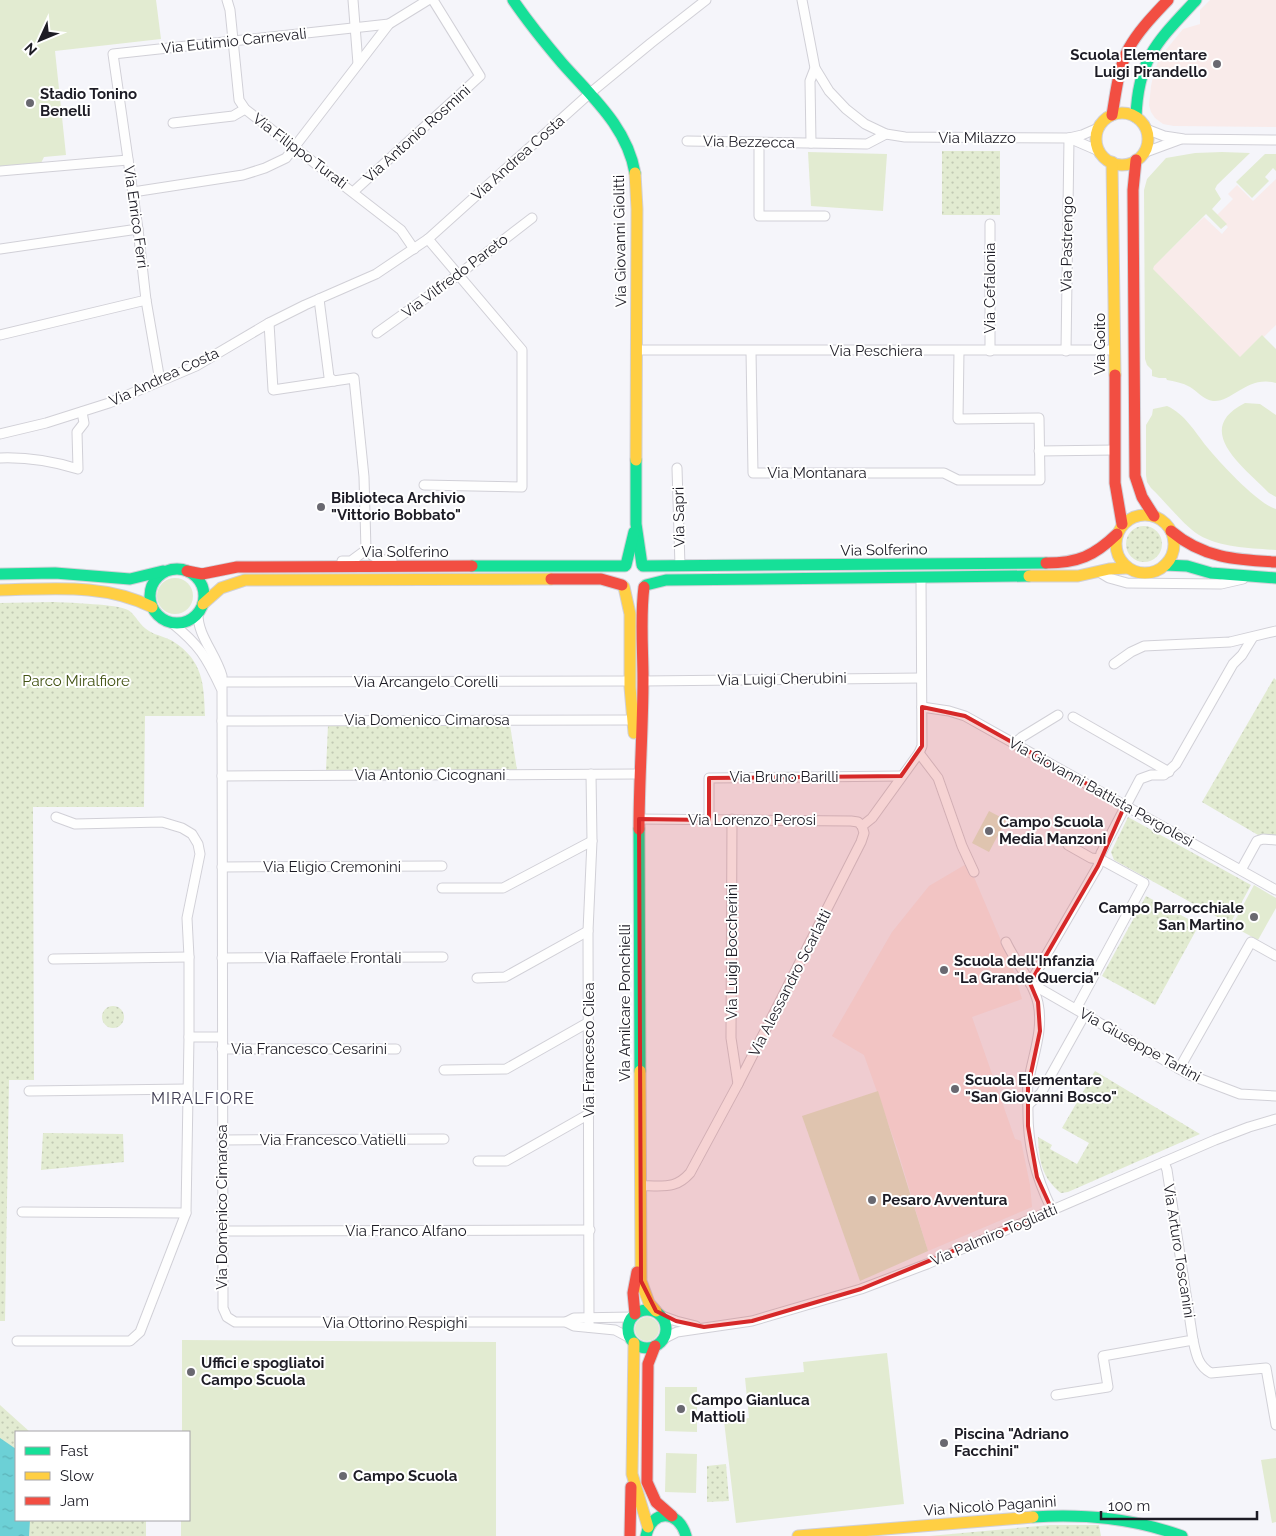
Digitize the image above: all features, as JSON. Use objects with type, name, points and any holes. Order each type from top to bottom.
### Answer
[{"type":"main road","name":"Via Giovanni Giolitti","points":[[512,0],[565,67],[620,131],[629,150],[634,167],[636,184],[636,524],[642,565]]},
{"type":"main road","points":[[1112,115],[1119,75],[1126,54],[1139,32],[1168,0]]},
{"type":"main road","points":[[1136,117],[1138,85],[1144,64],[1153,48],[1196,0]]},
{"type":"main road","points":[[1120,113],[1136,117],[1146,129],[1146,145],[1139,156],[1128,164],[1112,162],[1099,151],[1096,144],[1098,128],[1106,118],[1112,115],[1120,113]]},
{"type":"main road","points":[[1139,156],[1134,190],[1135,476],[1136,486],[1145,504],[1154,516],[1167,524],[1171,531],[1174,549],[1171,558],[1165,565]]},
{"type":"main road","name":"Via Goito","points":[[1112,162],[1115,492],[1119,529]]},
{"type":"main road","name":"Via Solferino","points":[[0,574],[55,573],[130,579],[173,569],[202,574],[237,567],[446,568],[625,566],[634,563],[656,567],[1059,563],[1088,558],[1102,549],[1129,519],[1137,515],[1146,514],[1154,516]]},
{"type":"main road","name":"Via Giovanni Giolitti","points":[[625,566],[636,524]]},
{"type":"main road","points":[[1119,529],[1115,544],[1116,553],[1120,561],[1127,568]]},
{"type":"main road","points":[[1171,531],[1194,548],[1213,555],[1241,560],[1276,562]]},
{"type":"main road","points":[[642,565],[646,569],[648,577],[645,586]]},
{"type":"main road","name":"Via Solferino","points":[[172,623],[186,622],[201,609],[212,593],[219,588],[245,580],[601,579],[634,591],[666,580],[1078,576],[1115,567],[1127,568],[1143,573],[1158,570],[1165,565],[1187,566],[1212,573],[1276,578]]},
{"type":"main road","points":[[623,586],[620,581],[620,573],[625,566]]},
{"type":"main road","points":[[187,570],[200,581],[204,596],[201,609]]},
{"type":"main road","points":[[166,571],[153,582],[150,598],[152,606],[160,617],[172,623]]},
{"type":"main road","name":"Via Amilcare Ponchielli","points":[[623,586],[630,614],[632,720],[639,774]]},
{"type":"main road","name":"Via Amilcare Ponchielli","points":[[645,586],[642,601],[643,681],[639,774],[641,1281],[649,1303],[666,1327],[659,1343],[649,1358],[648,1364],[647,1482],[659,1507],[677,1519],[685,1532]]},
{"type":"main road","points":[[0,590],[55,589],[106,592],[128,596],[152,606]]},
{"type":"main road","name":"Via Amilcare Ponchielli","points":[[641,1232],[637,1276],[633,1293],[633,1315],[628,1327],[632,1340],[632,1474],[647,1531]]},
{"type":"main road","points":[[633,1315],[645,1309],[658,1314]]},
{"type":"main road","points":[[632,1340],[644,1348],[659,1343]]},
{"type":"main road","points":[[630,1536],[632,1474]]},
{"type":"main road","name":"Via Nicolò Paganini","points":[[798,1536],[1078,1515],[1116,1518],[1143,1523],[1182,1536]]},
{"type":"main road","name":"Via Amilcare Ponchielli","points":[[647,1531],[658,1517],[672,1516]]},
{"type":"main road","points":[[685,1532],[696,1536]]},
{"type":"street","name":"Via Filippo Turati","points":[[227,0],[240,100],[245,109],[402,230],[414,249]]},
{"type":"street","points":[[353,0],[358,64]]},
{"type":"street","points":[[132,192],[243,175],[265,168],[286,158],[389,24],[428,0]]},
{"type":"street","name":"Via Antonio Rosmini","points":[[353,192],[480,76],[433,0]]},
{"type":"street","name":"Via Andrea Costa","points":[[0,434],[109,403],[196,366],[269,323],[376,274],[428,239],[589,94],[706,0]]},
{"type":"street","name":"Via Milazzo","points":[[802,0],[815,68],[829,91],[846,109],[865,124],[886,134],[905,137],[1069,138],[1082,136],[1098,128]]},
{"type":"street","name":"Via Eutimio Carnevali","points":[[113,54],[389,24]]},
{"type":"street","name":"Via Enrico Ferri","points":[[113,54],[138,228],[146,300],[160,381]]},
{"type":"street","name":"Via Milazzo","points":[[811,144],[810,81],[815,68]]},
{"type":"street","points":[[172,123],[234,116],[245,109]]},
{"type":"street","points":[[1146,129],[1164,136],[1184,138],[1276,140]]},
{"type":"street","points":[[811,144],[867,144],[886,134]]},
{"type":"street","name":"Via Milazzo","points":[[1069,138],[1099,151]]},
{"type":"street","name":"Via Pastrengo","points":[[1066,351],[1069,138]]},
{"type":"street","points":[[1139,156],[1184,138]]},
{"type":"street","name":"Via Bezzecca","points":[[687,141],[811,144]]},
{"type":"street","points":[[759,142],[759,216],[824,216]]},
{"type":"street","points":[[0,171],[128,160]]},
{"type":"street","name":"Via Vilfredo Pareto","points":[[377,333],[458,275],[532,218]]},
{"type":"street","name":"Via Cefalonia","points":[[990,224],[990,351]]},
{"type":"street","points":[[0,249],[138,228]]},
{"type":"street","points":[[424,485],[522,487],[522,350],[428,239]]},
{"type":"street","points":[[319,299],[328,377],[334,381]]},
{"type":"street","points":[[0,335],[146,300]]},
{"type":"street","points":[[269,323],[273,390],[354,378],[364,476],[366,550],[372,556],[382,561],[426,560],[446,568]]},
{"type":"street","name":"Via Peschiera","points":[[636,350],[1115,350]]},
{"type":"street","name":"Via Montanara","points":[[752,351],[753,473],[944,473],[958,480],[1040,480],[1039,451]]},
{"type":"street","points":[[959,351],[958,418],[1039,418],[1039,451],[1115,450]]},
{"type":"street","points":[[0,457],[19,457],[38,461],[50,461],[78,469],[78,432],[84,422],[82,412]]},
{"type":"street","name":"Via Sapri","points":[[678,468],[680,566]]},
{"type":"street","points":[[280,567],[303,561],[351,561],[366,550]]},
{"type":"street","name":"Via Solferino","points":[[1099,572],[1109,578],[1127,583],[1221,584],[1254,577]]},
{"type":"street","points":[[862,826],[872,818],[919,753],[922,746],[921,577]]},
{"type":"street","name":"Via Domenico Cimarosa","points":[[201,609],[198,621],[200,630],[219,667],[221,685],[222,1232],[223,1308],[227,1317]]},
{"type":"street","name":"Via Domenico Cimarosa","points":[[172,623],[190,637],[202,651],[221,685]]},
{"type":"street","points":[[1114,664],[1131,652],[1144,646],[1238,641],[1276,631]]},
{"type":"street","points":[[1030,983],[1100,859],[1101,853],[1140,779],[1150,775],[1164,775],[1176,764],[1233,664],[1242,655],[1254,637]]},
{"type":"street","points":[[1233,664],[1238,641]]},
{"type":"street","name":"Via Luigi Cherubini","points":[[643,681],[921,678]]},
{"type":"street","name":"Via Arcangelo Corelli","points":[[221,685],[630,681]]},
{"type":"street","name":"Via Giovanni Battista Pergolesi","points":[[922,707],[949,711],[965,716],[1276,890]]},
{"type":"street","points":[[1015,743],[1058,716]]},
{"type":"street","points":[[1073,717],[1169,772]]},
{"type":"street","name":"Via Domenico Cimarosa","points":[[222,721],[632,720]]},
{"type":"street","points":[[919,753],[938,778],[974,872]]},
{"type":"street","name":"Via Francesco Cilea","points":[[589,1322],[588,931],[592,841],[592,774]]},
{"type":"street","name":"Via Antonio Cicognani","points":[[222,776],[639,774]]},
{"type":"street","name":"Via Bruno Barilli","points":[[709,820],[709,778],[901,776]]},
{"type":"street","points":[[17,1342],[130,1341],[140,1332],[186,1213],[189,1037],[187,918],[200,854],[198,844],[192,834],[182,828],[162,822],[75,824],[56,817]]},
{"type":"street","name":"Via Lorenzo Perosi","points":[[639,819],[851,821],[858,822],[862,826]]},
{"type":"street","name":"Via Luigi Boccherini","points":[[732,820],[731,1038],[738,1084]]},
{"type":"street","name":"Via Alessandro Scarlatti","points":[[641,1186],[673,1185],[682,1181],[690,1173],[738,1084],[861,842],[864,833],[862,826]]},
{"type":"street","points":[[1241,870],[1258,841],[1263,839],[1276,840]]},
{"type":"street","points":[[442,888],[503,888],[592,841]]},
{"type":"street","points":[[1068,845],[1091,858],[1100,859],[1144,883],[1076,1009]]},
{"type":"street","name":"Via Eligio Cremonini","points":[[222,867],[442,866]]},
{"type":"street","points":[[477,978],[505,978],[588,931]]},
{"type":"street","points":[[1006,942],[1013,958],[1030,983],[1038,1002],[1040,1031],[1028,1087],[1028,1126],[1032,1159],[1037,1178],[1052,1210]]},
{"type":"street","points":[[1179,1069],[1251,942],[1276,956]]},
{"type":"street","points":[[53,959],[189,957]]},
{"type":"street","name":"Via Raffaele Frontali","points":[[222,958],[443,958]]},
{"type":"street","name":"Via Giuseppe Tartini","points":[[1030,983],[1179,1069],[1207,1082],[1240,1094],[1276,1096]]},
{"type":"street","name":"Via Giuseppe Tartini","points":[[1038,1002],[1047,1000],[1063,1002]]},
{"type":"street","points":[[1028,1105],[1041,1093],[1085,1014]]},
{"type":"street","points":[[444,1070],[506,1070],[589,1022]]},
{"type":"street","points":[[189,1037],[222,1037]]},
{"type":"street","name":"Via Francesco Cesarini","points":[[222,1049],[396,1049]]},
{"type":"street","points":[[29,1091],[188,1089]]},
{"type":"street","points":[[478,1161],[506,1161],[589,1114]]},
{"type":"street","name":"Via Palmiro Togliatti","points":[[659,1343],[677,1332],[752,1321],[840,1296],[927,1264],[1164,1162],[1249,1127],[1276,1119]]},
{"type":"street","name":"Via Francesco Vatielli","points":[[222,1140],[444,1139]]},
{"type":"street","name":"Via Arturo Toscanini","points":[[1164,1162],[1167,1170],[1193,1340],[1198,1359],[1205,1370],[1211,1373],[1266,1368],[1276,1425]]},
{"type":"street","points":[[22,1212],[186,1213]]},
{"type":"street","name":"Via Franco Alfano","points":[[222,1232],[590,1230]]},
{"type":"street","name":"Via Palmiro Togliatti","points":[[658,1314],[686,1324],[704,1327]]},
{"type":"street","name":"Via Ottorino Respighi","points":[[227,1317],[235,1322],[566,1322],[574,1326],[633,1315]]},
{"type":"street","name":"Via Ottorino Respighi","points":[[589,1322],[615,1330],[632,1340]]},
{"type":"street","name":"Via Arturo Toscanini","points":[[1056,1395],[1108,1387],[1103,1356],[1193,1340]]},
{"type":"highlighted area","points":[[922,707],[965,716],[1125,805],[1098,866],[1030,983],[1038,1002],[1040,1031],[1028,1087],[1028,1126],[1037,1177],[1052,1210],[861,1289],[752,1321],[704,1327],[676,1321],[656,1311],[641,1281],[639,819],[709,820],[709,778],[901,776],[922,746]]},
{"type":"shaded area","name":"Scuola Elementare Luigi Pirandello","points":[[1210,0],[1276,0],[1276,127],[1174,126],[1163,124],[1151,112],[1149,105],[1151,86],[1160,57],[1183,29],[1200,24],[1200,10]]},
{"type":"shaded area","points":[[1276,179],[1276,325],[1240,360],[1151,268],[1204,217],[1222,234],[1228,227],[1216,216],[1233,199],[1228,194],[1237,185],[1253,201]]},
{"type":"shaded area","points":[[968,863],[1013,969],[1022,999],[972,1017],[1015,1139],[1021,1141],[1030,1185],[1032,1207],[928,1251],[897,1148],[864,1055],[832,1036],[892,932],[929,886]]},
{"type":"green space","name":"Stadio Tonino Benelli","points":[[0,0],[156,0],[161,39],[55,51],[66,155],[44,157],[41,163],[0,167]]},
{"type":"green space","points":[[942,151],[1000,151],[1000,215],[942,215]]},
{"type":"green space","points":[[808,152],[887,154],[883,211],[811,206]]},
{"type":"green space","points":[[1195,153],[1250,153],[1215,189],[1221,199],[1212,209],[1227,224],[1221,229],[1206,214],[1153,269],[1240,357],[1262,335],[1276,349],[1276,383],[1257,383],[1227,398],[1213,401],[1184,384],[1152,376],[1152,370],[1147,365],[1145,359],[1144,190],[1147,179],[1166,158]]},
{"type":"green space","points":[[1265,154],[1276,154],[1276,171],[1273,168],[1265,177],[1269,181],[1252,198],[1236,182]]},
{"type":"green space","points":[[1245,403],[1260,404],[1276,415],[1276,497],[1269,493],[1237,461],[1228,449],[1223,437],[1223,425],[1230,414]]},
{"type":"green space","points":[[1167,406],[1184,419],[1213,454],[1240,482],[1268,506],[1276,509],[1276,550],[1236,547],[1217,543],[1199,535],[1186,525],[1151,488],[1147,482],[1146,475],[1146,425],[1153,409]]},
{"type":"green space","points":[[1144,526],[1151,527],[1157,531],[1161,537],[1161,551],[1157,557],[1151,561],[1144,562],[1137,561],[1131,557],[1127,551],[1126,544],[1127,537],[1131,531],[1137,527]]},
{"type":"green space","points":[[175,578],[182,579],[188,583],[192,589],[192,603],[188,609],[182,613],[175,614],[168,613],[162,609],[158,603],[157,596],[158,589],[162,583],[168,579]]},
{"type":"green space","name":"Parco Miralfiore","points":[[55,602],[104,605],[128,610],[149,631],[174,642],[184,649],[191,657],[200,674],[204,694],[205,716],[145,716],[144,807],[33,807],[34,1080],[9,1080],[5,1321],[0,1321],[0,603]]},
{"type":"green space","points":[[1274,678],[1276,680],[1276,836],[1258,835],[1202,802]]},
{"type":"green space","points":[[328,725],[510,725],[517,770],[326,770]]},
{"type":"green space","name":"Campo Scuola Media Manzoni","points":[[989,811],[1006,820],[989,852],[972,843]]},
{"type":"green space","points":[[1128,817],[1251,885],[1230,924],[1114,860],[1111,852]]},
{"type":"green space","name":"Campo Parrocchiale San Martino","points":[[1254,885],[1276,898],[1276,908],[1258,940],[1232,926]]},
{"type":"green space","points":[[1146,896],[1199,925],[1155,1005],[1102,976]]},
{"type":"green space","points":[[113,1006],[121,1009],[124,1017],[121,1025],[113,1028],[105,1025],[102,1017],[105,1009]]},
{"type":"green space","points":[[1095,1071],[1200,1134],[1068,1192],[1061,1193],[1050,1181],[1043,1168],[1039,1154],[1038,1137],[1052,1145],[1050,1149],[1077,1164],[1089,1143],[1062,1128]]},
{"type":"green space","name":"Pesaro Avventura","points":[[878,1091],[928,1251],[860,1281],[802,1116]]},
{"type":"green space","points":[[43,1133],[123,1134],[124,1162],[41,1170]]},
{"type":"green space","points":[[647,1317],[656,1320],[659,1329],[656,1338],[647,1341],[638,1338],[635,1329],[638,1320]]},
{"type":"green space","name":"Campo Scuola","points":[[182,1340],[496,1342],[496,1536],[181,1536],[181,1521],[190,1521],[190,1431],[182,1431]]},
{"type":"green space","points":[[887,1353],[904,1504],[736,1523],[724,1421],[749,1418],[745,1378],[804,1372],[803,1362]]},
{"type":"green space","name":"Campo Gianluca Mattioli","points":[[665,1387],[697,1387],[697,1432],[665,1431]]},
{"type":"green space","points":[[0,1405],[29,1431],[15,1431],[15,1521],[146,1521],[146,1536],[0,1536]]},
{"type":"green space","points":[[666,1453],[697,1454],[696,1493],[665,1492]]},
{"type":"green space","points":[[1276,1458],[1276,1522],[1272,1523],[1261,1460]]},
{"type":"green space","points":[[726,1464],[729,1501],[707,1502],[707,1466]]},
{"type":"green space","points":[[1050,1525],[1099,1525],[1101,1536],[929,1536]]},
{"type":"water","points":[[0,1438],[15,1448],[15,1521],[30,1521],[29,1536],[0,1536]]},
{"type":"traffic: fast","points":[[513,0],[543,40],[607,114],[624,141],[631,156],[635,173]]},
{"type":"traffic: fast","points":[[1136,117],[1141,80],[1152,52],[1171,27],[1196,0]]},
{"type":"traffic: fast","points":[[636,460],[636,524],[642,565]]},
{"type":"traffic: fast","points":[[626,565],[634,532]]},
{"type":"traffic: fast","points":[[643,566],[1046,563]]},
{"type":"traffic: fast","points":[[1165,565],[1187,566],[1211,573],[1276,578]]},
{"type":"traffic: fast","points":[[472,566],[625,566]]},
{"type":"traffic: fast","points":[[172,569],[182,569],[192,573],[200,581],[204,596],[200,611],[192,619],[182,623],[172,623],[162,619],[154,611],[150,601],[150,591],[154,581],[162,573],[172,569]]},
{"type":"traffic: fast","points":[[0,574],[55,573],[130,579],[163,571]]},
{"type":"traffic: fast","points":[[646,585],[666,580],[1029,576]]},
{"type":"traffic: fast","points":[[639,829],[640,1071]]},
{"type":"traffic: fast","points":[[647,1310],[661,1315],[666,1329],[661,1343],[647,1348],[633,1343],[628,1329],[633,1315],[647,1310]]},
{"type":"traffic: fast","points":[[646,1536],[649,1527],[654,1521],[659,1517],[666,1516],[678,1521],[683,1527],[686,1536]]},
{"type":"traffic: fast","points":[[1033,1517],[1072,1516],[1127,1521],[1182,1536]]},
{"type":"traffic: slow","points":[[1122,113],[1132,115],[1140,121],[1146,129],[1148,139],[1146,149],[1140,157],[1132,163],[1122,165],[1112,163],[1104,157],[1098,149],[1096,139],[1098,129],[1104,121],[1112,115],[1122,113]]},
{"type":"traffic: slow","points":[[1112,162],[1115,375]]},
{"type":"traffic: slow","points":[[635,173],[637,209],[636,460]]},
{"type":"traffic: slow","points":[[1139,515],[1151,515],[1166,523],[1174,538],[1174,544],[1174,550],[1166,565],[1151,573],[1139,573],[1124,565],[1116,550],[1116,538],[1124,523],[1139,515]]},
{"type":"traffic: slow","points":[[1029,576],[1078,576],[1109,569],[1127,568]]},
{"type":"traffic: slow","points":[[203,604],[221,588],[245,580],[551,579]]},
{"type":"traffic: slow","points":[[624,587],[630,614],[630,687],[634,733]]},
{"type":"traffic: slow","points":[[0,590],[78,589],[97,591],[134,599],[152,607]]},
{"type":"traffic: slow","points":[[640,1071],[641,1281],[649,1303],[656,1311]]},
{"type":"traffic: slow","points":[[634,1343],[632,1474],[648,1527]]},
{"type":"traffic: slow","points":[[798,1536],[1033,1517]]},
{"type":"traffic: jam","points":[[1112,115],[1116,89],[1125,56],[1142,29],[1168,0]]},
{"type":"traffic: jam","points":[[1136,160],[1133,190],[1135,476],[1142,497],[1154,516]]},
{"type":"traffic: jam","points":[[1115,375],[1115,483],[1122,524]]},
{"type":"traffic: jam","points":[[1171,531],[1195,547],[1220,556],[1276,562]]},
{"type":"traffic: jam","points":[[1046,563],[1067,562],[1085,557],[1101,548],[1117,534]]},
{"type":"traffic: jam","points":[[187,571],[202,574],[237,567],[472,566]]},
{"type":"traffic: jam","points":[[551,579],[601,579],[622,585]]},
{"type":"traffic: jam","points":[[639,829],[643,698],[642,610],[644,587]]},
{"type":"traffic: jam","points":[[635,1314],[633,1293],[637,1272]]},
{"type":"traffic: jam","points":[[655,1346],[648,1364],[647,1482],[656,1502],[672,1516]]},
{"type":"traffic: jam","points":[[630,1536],[631,1487]]},
{"type":"place","name":"Scuola Elementare Luigi Pirandello","points":[[1217,64]]},
{"type":"place","name":"Stadio Tonino Benelli","points":[[30,103]]},
{"type":"place","name":"Biblioteca Archivio \"Vittorio Bobbato\"","points":[[321,507]]},
{"type":"place","name":"Campo Scuola Media Manzoni","points":[[989,831]]},
{"type":"place","name":"Campo Parrocchiale San Martino","points":[[1254,917]]},
{"type":"place","name":"Scuola dell'Infanzia \"La Grande Quercia\"","points":[[944,970]]},
{"type":"place","name":"Scuola Elementare \"San Giovanni Bosco\"","points":[[955,1089]]},
{"type":"place","name":"Pesaro Avventura","points":[[872,1200]]},
{"type":"place","name":"Uffici e spogliatoi Campo Scuola","points":[[191,1372]]},
{"type":"place","name":"Campo Gianluca Mattioli","points":[[681,1409]]},
{"type":"place","name":"Piscina \"Adriano Facchini\"","points":[[944,1443]]},
{"type":"place","name":"Campo Scuola","points":[[343,1476]]},
{"type":"district","name":"MIRALFIORE","points":[[203,1098]]}]
